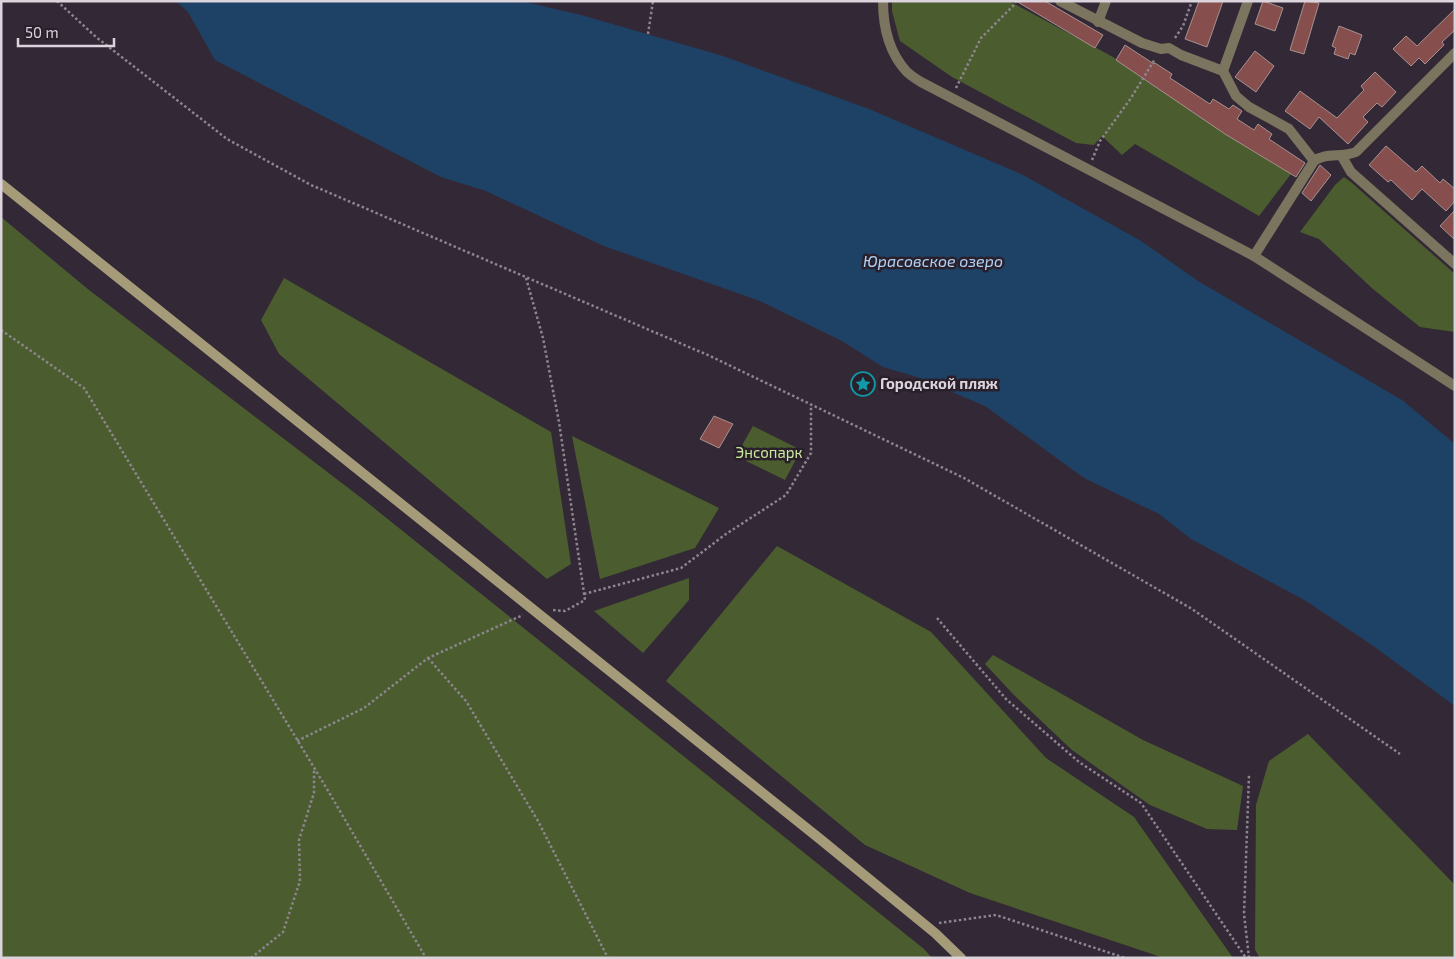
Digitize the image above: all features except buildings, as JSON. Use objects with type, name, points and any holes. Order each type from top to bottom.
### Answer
[{"type":"main road","points":[[1,184],[925,925],[961,958]]},
{"type":"street","points":[[884,1],[883,16],[886,31],[896,57],[906,71],[921,82],[1254,256],[1455,386]]},
{"type":"street","points":[[1060,1],[1142,44],[1165,49],[1223,71],[1236,96],[1249,107],[1289,129],[1314,161]]},
{"type":"street","points":[[1098,22],[1106,1]]},
{"type":"street","points":[[1223,71],[1248,1]]},
{"type":"street","points":[[1254,256],[1314,161],[1320,156],[1350,155],[1356,152],[1455,53]]},
{"type":"street","points":[[1341,155],[1351,172],[1455,264]]},
{"type":"path","points":[[57,1],[96,37],[227,139],[311,185],[710,356],[964,478],[1192,609],[1400,754]]},
{"type":"path","points":[[648,34],[654,1]]},
{"type":"path","points":[[951,98],[981,38],[1014,6],[1016,1]]},
{"type":"path","points":[[1088,168],[1100,141],[1183,26],[1192,1]]},
{"type":"path","points":[[298,741],[364,708],[428,658],[534,610],[565,610],[585,600],[559,422],[542,338],[526,278]]},
{"type":"path","points":[[1,330],[84,388],[314,767],[426,958]]},
{"type":"path","points":[[584,594],[681,568],[726,534],[786,495],[811,453],[811,405]]},
{"type":"path","points":[[937,618],[1006,699],[1079,762],[1141,803],[1248,958]]},
{"type":"path","points":[[428,658],[466,701],[538,821],[608,958]]},
{"type":"path","points":[[251,958],[283,932],[300,882],[299,840],[314,793],[314,767]]},
{"type":"path","points":[[1248,958],[1244,914],[1250,775]]},
{"type":"path","points":[[925,925],[996,915],[1125,958]]},
{"type":"green space","points":[[892,1],[1009,1],[1113,57],[1225,134],[1291,174],[1259,216],[1135,144],[1122,155],[1102,136],[1094,145],[1076,143],[952,77],[900,41],[892,11]]},
{"type":"green space","points":[[1344,177],[1455,274],[1455,332],[1420,327],[1373,289],[1319,239],[1300,232],[1335,185]]},
{"type":"green space","points":[[1,217],[89,290],[364,500],[924,949],[932,958],[1,958]]},
{"type":"green space","points":[[284,278],[551,432],[571,564],[547,579],[279,354],[261,320]]},
{"type":"green space","name":"Энсопарк","points":[[753,426],[801,450],[785,480],[736,456]]},
{"type":"green space","points":[[572,436],[719,508],[695,548],[600,579]]},
{"type":"green space","points":[[777,546],[931,632],[1046,758],[1134,817],[1233,958],[1164,958],[970,893],[865,845],[666,681]]},
{"type":"green space","points":[[689,578],[689,600],[643,653],[594,611]]},
{"type":"green space","points":[[993,655],[1143,740],[1243,786],[1237,830],[1207,829],[1150,805],[1072,750],[1014,695],[985,664]]},
{"type":"green space","points":[[1308,734],[1455,885],[1455,958],[1260,958],[1255,950],[1256,805],[1269,761]]},
{"type":"water","name":"Юрасовское озеро","points":[[176,1],[521,1],[581,15],[723,56],[869,109],[1023,175],[1141,241],[1198,281],[1402,400],[1455,444],[1455,706],[1372,645],[1306,601],[1191,539],[1159,514],[1084,478],[985,406],[917,377],[883,367],[842,341],[760,301],[604,246],[486,191],[441,177],[215,60],[188,12]]},
{"type":"place","name":"Городской пляж","points":[[863,384]]}]
